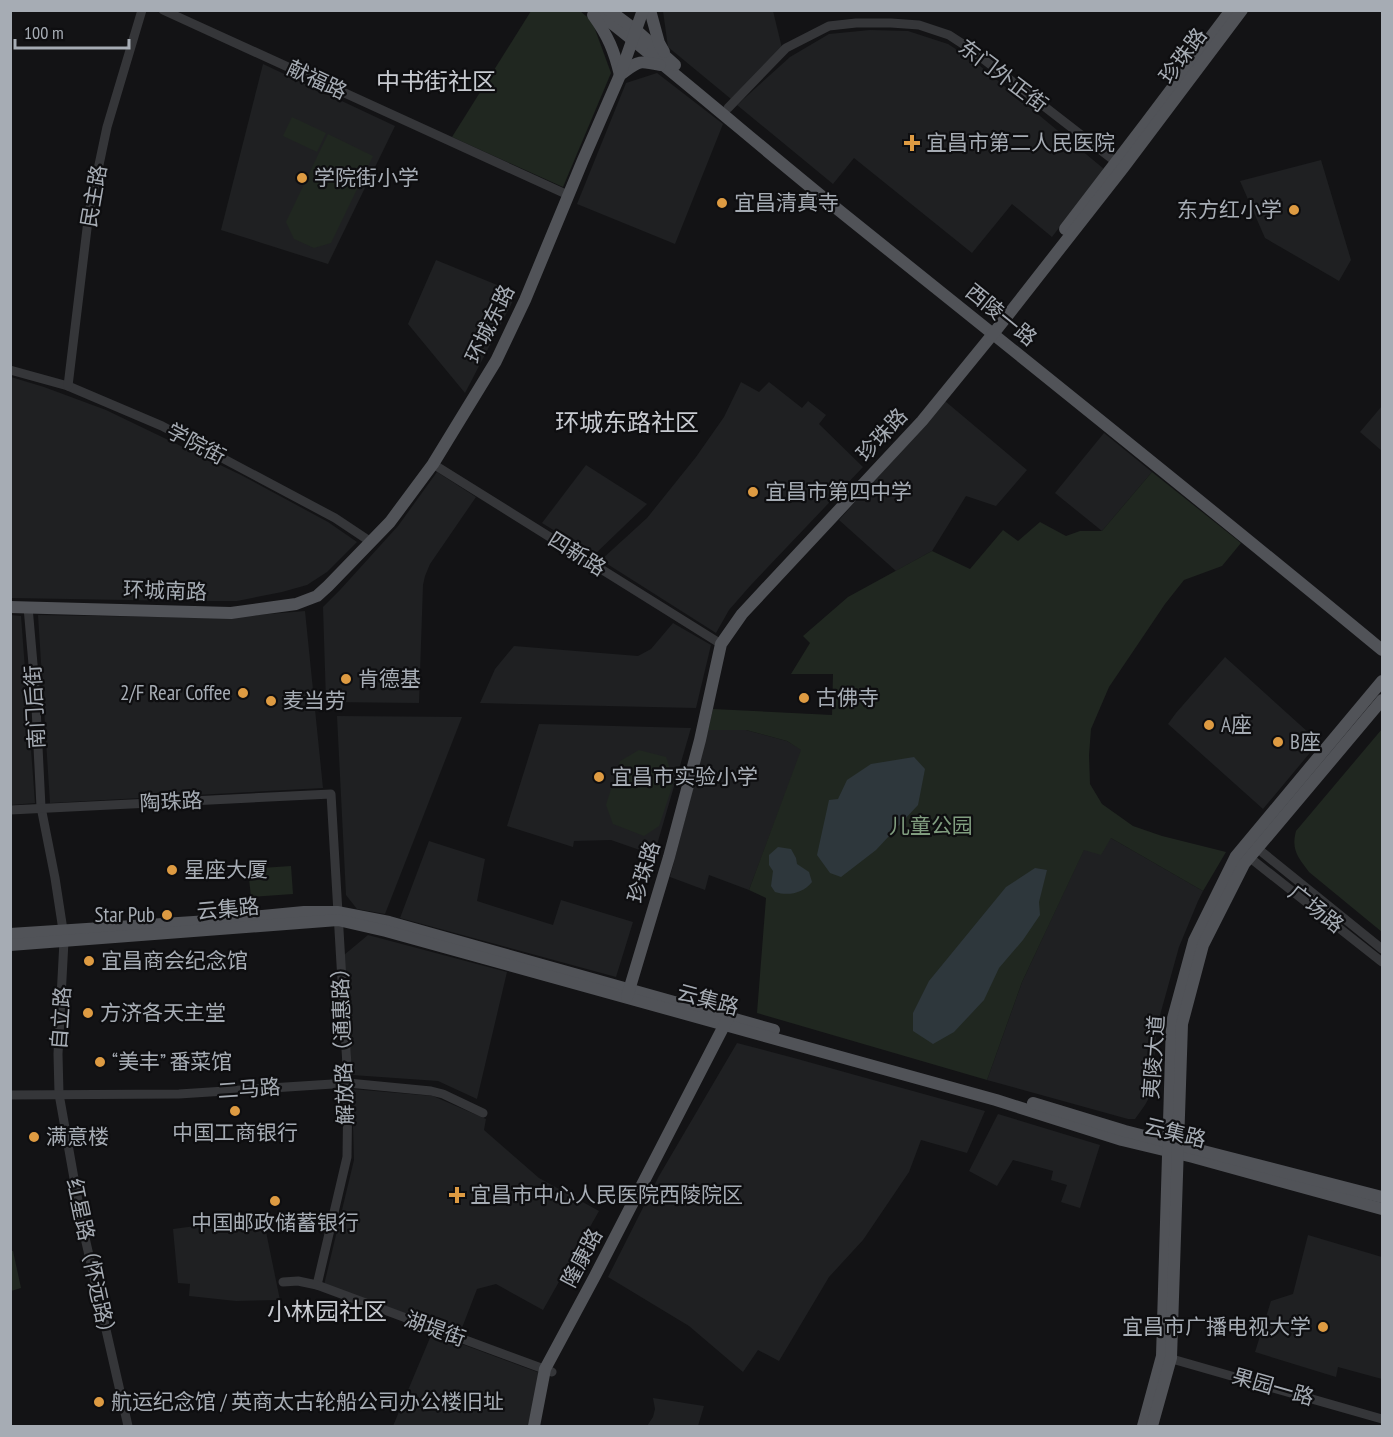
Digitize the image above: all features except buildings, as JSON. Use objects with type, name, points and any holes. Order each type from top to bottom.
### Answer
[{"type":"main road","name":"西陵一路","points":[[593,10],[635,35]]},
{"type":"main road","points":[[593,10],[616,55],[620,75],[635,64],[644,61],[667,63],[650,10]]},
{"type":"main road","name":"西陵一路","points":[[609,10],[723,113],[833,205],[1256,538],[1383,642]]},
{"type":"main road","name":"环城东路","points":[[317,596],[390,522],[433,464],[496,361],[525,300],[620,75],[643,10]]},
{"type":"main road","name":"珍珠路","points":[[992,330],[1231,10]]},
{"type":"main road","name":"珍珠路","points":[[624,993],[718,643],[736,610],[917,417],[992,330],[1136,151],[1242,10]]},
{"type":"main road","name":"西陵一路","points":[[667,63],[728,108],[992,330],[1383,650]]},
{"type":"main road","name":"环城南路","points":[[10,607],[231,613],[296,604],[317,596]]},
{"type":"main road","name":"夷陵大道","points":[[1152,1426],[1167,1357],[1173,1148],[1172,1022],[1194,941],[1236,856],[1383,681]]},
{"type":"main road","name":"夷陵大道","points":[[1173,1148],[1182,1024],[1203,945],[1244,864],[1383,700]]},
{"type":"main road","name":"云集路","points":[[10,945],[64,936],[337,916],[731,1022],[996,1100],[1122,1140],[1173,1148],[1383,1197]]},
{"type":"main road","name":"云集路","points":[[10,934],[64,936]]},
{"type":"main road","name":"隆康路","points":[[534,1426],[549,1370],[731,1022]]},
{"type":"main road","name":"云集路","points":[[1173,1148],[1383,1209]]},
{"type":"main road","name":"夷陵大道","points":[[1143,1426],[1167,1357]]},
{"type":"main road","name":"隆康路","points":[[542,1426],[549,1370]]},
{"type":"street","name":"民主路","points":[[68,386],[89,212],[107,127],[142,10]]},
{"type":"street","name":"献福路","points":[[163,10],[568,195]]},
{"type":"street","name":"东门外正街","points":[[728,108],[786,48],[829,26],[856,23],[920,25],[949,35],[969,48],[1116,162]]},
{"type":"street","name":"学院街","points":[[10,370],[68,386],[162,426],[335,518],[371,543]]},
{"type":"street","name":"四新路","points":[[433,464],[718,643]]},
{"type":"street","name":"南门后街","points":[[28,607],[41,807]]},
{"type":"street","name":"陶珠路","points":[[10,810],[331,794]]},
{"type":"street","name":"解放路（通惠路）","points":[[317,1285],[347,1157],[348,1083],[331,794]]},
{"type":"street","name":"自立路","points":[[41,807],[64,936],[58,1054],[59,1094]]},
{"type":"street","name":"广场路","points":[[1253,853],[1383,949]]},
{"type":"street","name":"广场路","points":[[1253,853],[1383,962]]},
{"type":"street","name":"二马路","points":[[10,1095],[180,1094],[348,1083],[431,1091],[443,1094],[483,1113]]},
{"type":"street","name":"红星路（怀远路）","points":[[59,1094],[83,1229],[128,1426]]},
{"type":"street","name":"湖堤街","points":[[283,1282],[302,1281],[317,1285],[549,1370]]},
{"type":"street","name":"果园一路","points":[[1167,1357],[1383,1419]]},
{"type":"shaded area","points":[[663,11],[773,11],[782,48],[731,99],[668,47]]},
{"type":"shaded area","name":"宜昌市第二人民医院","points":[[870,30],[908,31],[948,44],[974,61],[1104,169],[1052,237],[1012,204],[972,253],[854,158],[833,184],[737,105],[790,57],[829,34]]},
{"type":"shaded area","name":"学院街小学","points":[[263,64],[395,126],[328,264],[221,230]]},
{"type":"shaded area","points":[[657,73],[723,124],[675,244],[577,204],[626,83]]},
{"type":"shaded area","name":"东方红小学","points":[[1321,160],[1351,260],[1339,281],[1265,238],[1240,181]]},
{"type":"shaded area","points":[[436,260],[517,293],[465,393],[408,324]]},
{"type":"shaded area","points":[[11,377],[106,410],[241,475],[328,522],[357,542],[327,572],[307,585],[237,601],[11,598]]},
{"type":"shaded area","name":"宜昌市第四中学","points":[[741,382],[759,392],[769,382],[802,408],[808,401],[826,415],[819,424],[863,467],[750,586],[729,610],[716,633],[601,560],[647,518],[696,457],[724,417]]},
{"type":"shaded area","points":[[945,401],[1027,470],[996,506],[966,496],[932,551],[896,571],[839,520]]},
{"type":"shaded area","points":[[1382,406],[1382,451],[1360,432]]},
{"type":"shaded area","points":[[1104,433],[1152,472],[1102,531],[1055,493]]},
{"type":"shaded area","points":[[586,465],[647,504],[594,555],[542,523]]},
{"type":"shaded area","points":[[437,472],[476,497],[430,564],[425,576],[419,703],[326,702],[323,607],[398,526]]},
{"type":"shaded area","points":[[305,611],[323,788],[50,803],[38,615],[220,618]]},
{"type":"shaded area","points":[[11,615],[21,616],[35,803],[11,805]]},
{"type":"shaded area","points":[[673,623],[711,645],[696,708],[480,703],[495,669],[514,646],[638,656],[651,649]]},
{"type":"shaded area","points":[[1225,657],[1319,742],[1263,809],[1168,724]]},
{"type":"shaded area","points":[[337,716],[462,717],[385,914],[357,909],[346,895]]},
{"type":"shaded area","name":"宜昌市实验小学","points":[[539,724],[691,728],[654,855],[611,840],[574,841],[573,847],[507,826]]},
{"type":"shaded area","points":[[708,730],[746,730],[787,741],[802,750],[749,890],[709,875],[705,890],[670,877]]},
{"type":"shaded area","points":[[914,757],[925,769],[918,805],[876,850],[841,877],[830,873],[817,855],[829,800],[838,799],[847,780],[871,764]]},
{"type":"shaded area","points":[[1111,838],[1203,891],[1179,947],[1157,1026],[1151,1094],[1135,1119],[987,1080],[1022,982],[1084,849]]},
{"type":"shaded area","points":[[429,841],[485,859],[477,901],[553,925],[561,900],[633,922],[616,977],[400,918]]},
{"type":"shaded area","points":[[778,847],[791,849],[797,864],[809,872],[812,882],[804,889],[785,894],[775,892],[771,886],[773,871],[769,865],[769,855]]},
{"type":"shaded area","points":[[1035,868],[1047,870],[1039,902],[1040,915],[1023,940],[999,968],[984,1000],[954,1032],[933,1044],[913,1031],[913,1013],[929,981],[1006,887]]},
{"type":"shaded area","points":[[368,935],[507,972],[477,1099],[438,1081],[352,1075],[344,955]]},
{"type":"shaded area","points":[[737,1043],[985,1111],[967,1153],[921,1140],[909,1172],[863,1240],[829,1277],[779,1361],[758,1350],[743,1372],[689,1326],[608,1277],[659,1176]]},
{"type":"shaded area","name":"宜昌市中心人民医院西陵院区","points":[[352,1089],[433,1096],[486,1119],[484,1130],[539,1178],[599,1211],[543,1310],[496,1284],[477,1289],[460,1333],[324,1285],[354,1160]]},
{"type":"shaded area","points":[[998,1114],[1100,1145],[1080,1208],[1061,1202],[1067,1185],[1051,1180],[1053,1171],[1013,1160],[997,1186],[969,1171]]},
{"type":"shaded area","points":[[263,1217],[280,1300],[236,1301],[189,1296],[190,1284],[178,1283],[173,1229]]},
{"type":"shaded area","name":"宜昌市广播电视大学","points":[[1308,1235],[1382,1257],[1382,1379],[1338,1367],[1336,1377],[1255,1352],[1271,1301],[1293,1294]]},
{"type":"shaded area","points":[[432,1333],[540,1373],[528,1426],[393,1426]]},
{"type":"shaded area","points":[[653,1398],[704,1406],[698,1426],[647,1426],[655,1409]]},
{"type":"green space","points":[[531,11],[580,11],[592,21],[611,73],[563,187],[452,137]]},
{"type":"green space","points":[[292,117],[326,133],[317,152],[283,136]]},
{"type":"green space","points":[[328,134],[373,156],[331,243],[314,248],[294,239],[286,222]]},
{"type":"green space","name":"儿童公园","points":[[1152,472],[1241,543],[1222,566],[1184,580],[1109,687],[1091,729],[1090,784],[1102,804],[1133,826],[1162,836],[1226,852],[1203,891],[1111,838],[1101,855],[1084,850],[1022,982],[987,1080],[757,1013],[766,898],[749,890],[801,750],[787,741],[746,730],[708,730],[713,709],[832,715],[833,674],[791,674],[810,643],[803,636],[848,597],[932,551],[970,569],[1003,530],[1018,541],[1040,522],[1066,536],[1080,531],[1102,531]]},
{"type":"green space","points":[[1382,729],[1382,932],[1309,872],[1299,857],[1294,843],[1296,831]]},
{"type":"green space","points":[[639,750],[666,757],[674,781],[659,826],[644,836],[613,824],[606,805],[620,761]]},
{"type":"green space","points":[[291,866],[293,894],[251,897],[248,869]]},
{"type":"green space","points":[[11,1251],[13,1251],[21,1288],[11,1291]]},
{"type":"place","name":"宜昌市第二人民医院","points":[[912,143]]},
{"type":"place","name":"学院街小学","points":[[302,178]]},
{"type":"place","name":"宜昌清真寺","points":[[722,203]]},
{"type":"place","name":"东方红小学","points":[[1294,210]]},
{"type":"place","name":"宜昌市第四中学","points":[[753,492]]},
{"type":"place","name":"肯德基","points":[[346,679]]},
{"type":"place","name":"2/F Rear Coffee","points":[[243,693]]},
{"type":"place","name":"古佛寺","points":[[804,698]]},
{"type":"place","name":"麦当劳","points":[[271,701]]},
{"type":"place","name":"A座","points":[[1209,725]]},
{"type":"place","name":"B座","points":[[1278,742]]},
{"type":"place","name":"宜昌市实验小学","points":[[599,777]]},
{"type":"place","name":"星座大厦","points":[[172,870]]},
{"type":"place","name":"Star Pub","points":[[167,915]]},
{"type":"place","name":"宜昌商会纪念馆","points":[[89,961]]},
{"type":"place","name":"方济各天主堂","points":[[88,1013]]},
{"type":"place","name":"“美丰” 番菜馆","points":[[100,1062]]},
{"type":"place","name":"中国工商银行","points":[[235,1111]]},
{"type":"place","name":"满意楼","points":[[34,1137]]},
{"type":"place","name":"宜昌市中心人民医院西陵院区","points":[[457,1195]]},
{"type":"place","name":"中国邮政储蓄银行","points":[[275,1201]]},
{"type":"place","name":"宜昌市广播电视大学","points":[[1323,1327]]},
{"type":"place","name":"航运纪念馆 / 英商太古轮船公司办公楼旧址","points":[[99,1402]]},
{"type":"district","name":"中书街社区","points":[[436,82]]},
{"type":"district","name":"环城东路社区","points":[[627,423]]},
{"type":"district","name":"小林园社区","points":[[327,1312]]}]
